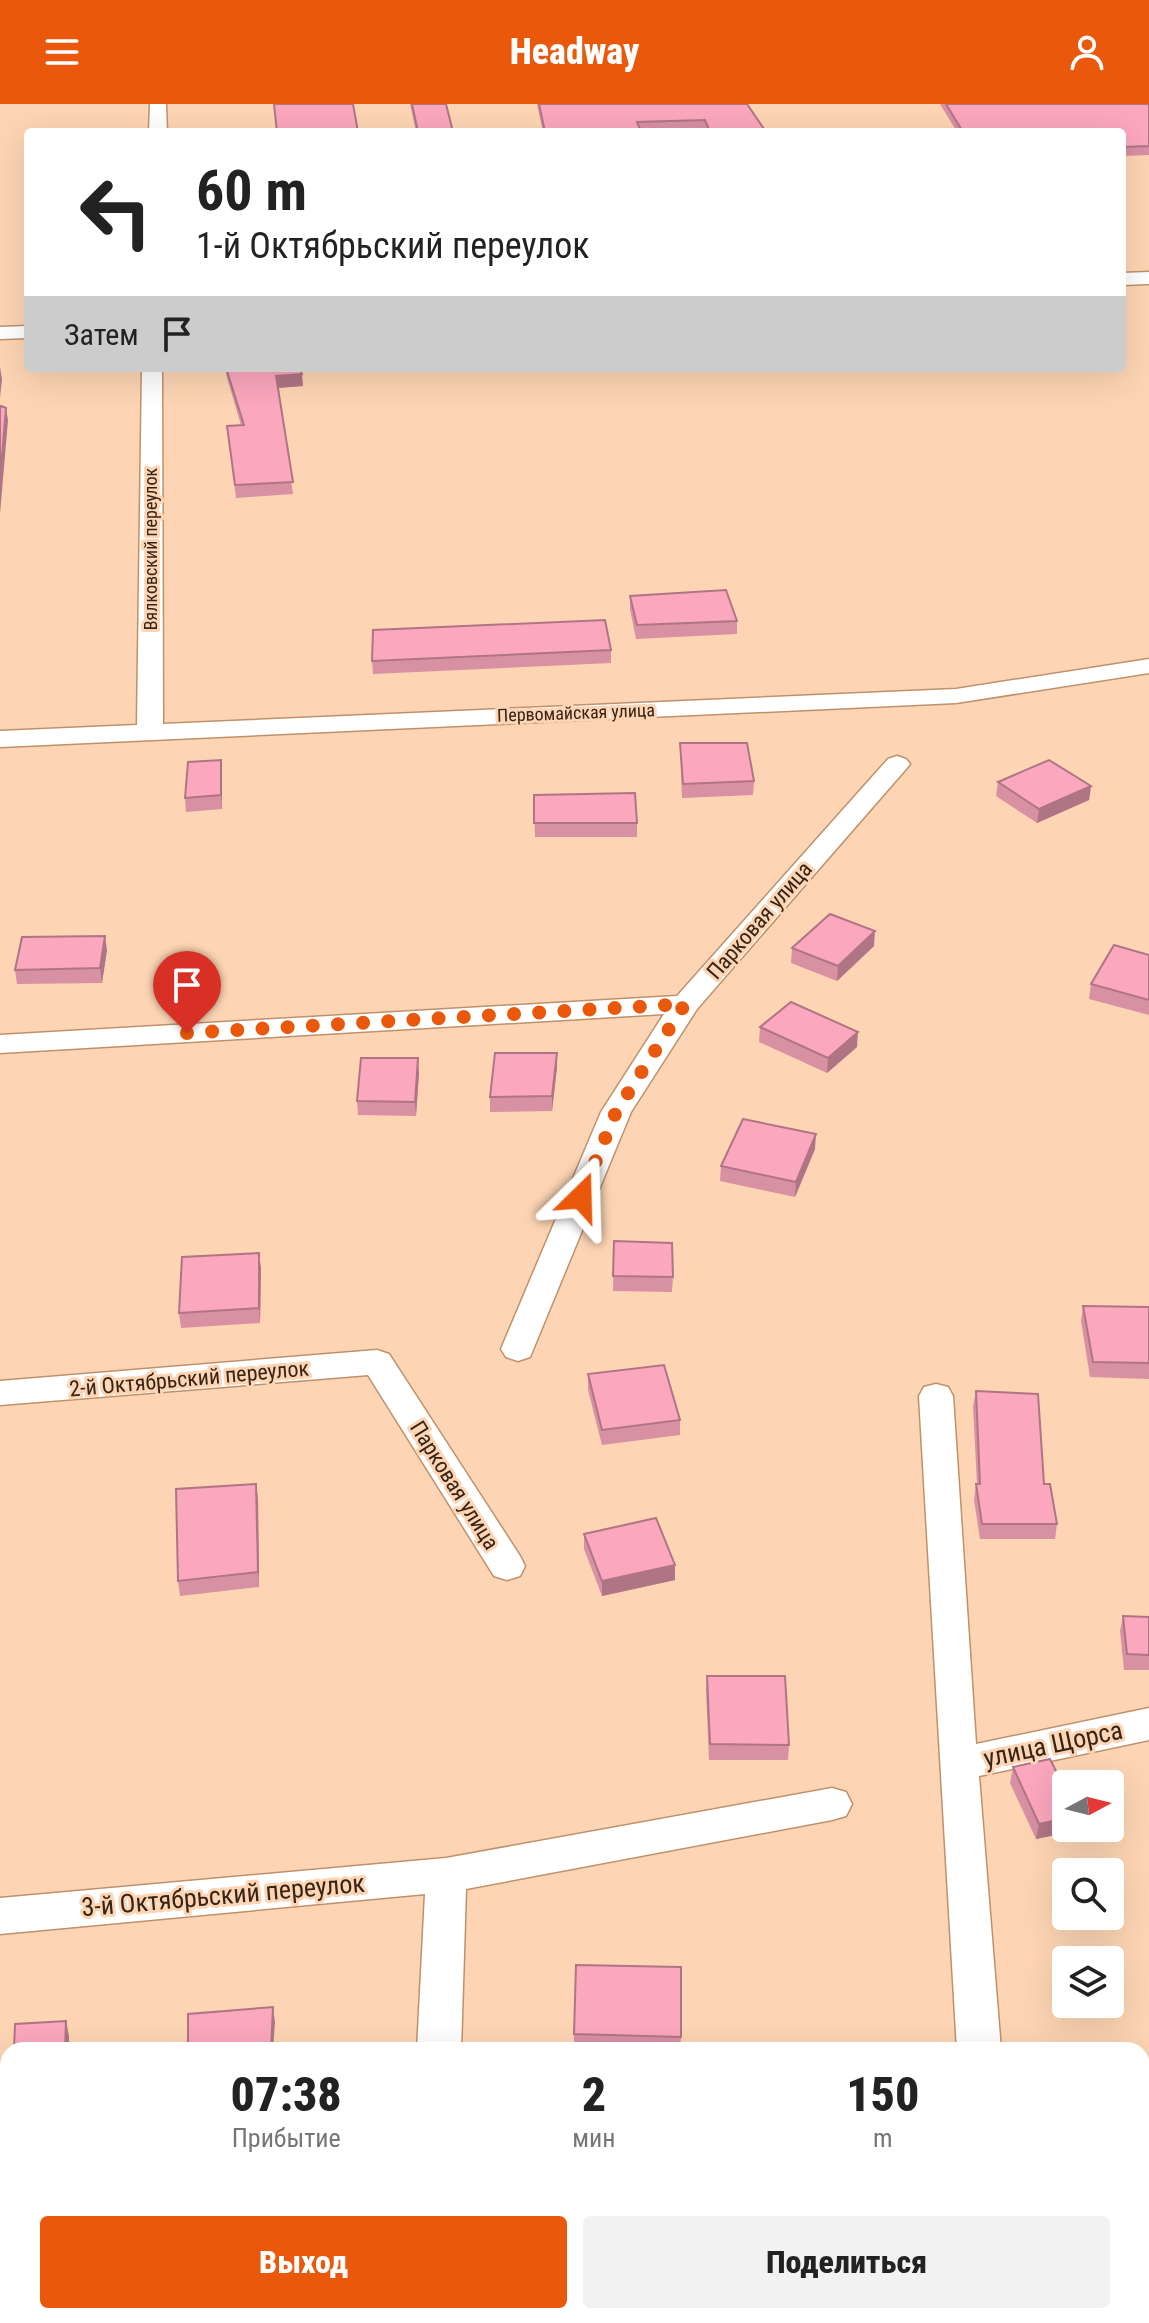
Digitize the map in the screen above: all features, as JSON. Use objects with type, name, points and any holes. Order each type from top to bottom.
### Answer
[{"type":"street","points":[[158,104],[158,128]]},
{"type":"street","points":[[1126,279],[1149,278]]},
{"type":"street","points":[[0,333],[24,332]]},
{"type":"street","name":"Вялковский переулок","points":[[150,730],[152,372]]},
{"type":"street","name":"Первомайская улица","points":[[0,739],[956,696],[1149,666]]},
{"type":"street","name":"Парковая улица","points":[[518,1349],[616,1112],[685,1004],[897,764]]},
{"type":"street","points":[[0,1044],[685,1004]]},
{"type":"street","name":"Парковая улица","points":[[377,1362],[507,1566]]},
{"type":"street","name":"2-й Октябрьский переулок","points":[[0,1393],[377,1362]]},
{"type":"street","points":[[936,1396],[978,2042]]},
{"type":"street","name":"улица Щорса","points":[[958,1764],[1149,1724]]},
{"type":"street","name":"3-й Октябрьский переулок","points":[[0,1916],[446,1875],[832,1804]]},
{"type":"street","points":[[439,2042],[446,1875]]},
{"type":"building","points":[[274,104],[353,104],[357,128],[277,128]]},
{"type":"building","points":[[412,104],[446,104],[452,128],[417,128]]},
{"type":"building","points":[[539,104],[747,104],[763,128],[708,128],[705,120],[637,122],[639,128],[544,128]]},
{"type":"building","points":[[946,104],[1149,104],[1149,146],[1126,147],[1126,128],[961,128]]},
{"type":"building","points":[[227,372],[301,372],[276,376],[293,482],[235,485],[227,426],[244,425]]},
{"type":"building","points":[[1,406],[6,408],[0,480],[0,409]]},
{"type":"building","points":[[726,590],[737,621],[637,625],[630,596]]},
{"type":"building","points":[[605,620],[611,650],[372,661],[373,630]]},
{"type":"building","points":[[680,743],[747,743],[754,781],[683,784]]},
{"type":"building","points":[[221,760],[221,795],[185,798],[188,762]]},
{"type":"building","points":[[1049,760],[1091,786],[1039,809],[998,782]]},
{"type":"building","points":[[635,793],[637,823],[534,823],[534,795]]},
{"type":"building","points":[[830,914],[875,931],[838,966],[792,948]]},
{"type":"building","points":[[105,936],[100,968],[15,970],[22,937]]},
{"type":"building","points":[[1114,945],[1149,955],[1149,1000],[1091,984]]},
{"type":"building","points":[[791,1002],[858,1032],[828,1058],[760,1027]]},
{"type":"building","points":[[495,1053],[557,1053],[552,1096],[490,1097]]},
{"type":"building","points":[[361,1058],[418,1058],[415,1102],[357,1101]]},
{"type":"building","points":[[743,1119],[816,1134],[796,1182],[721,1166]]},
{"type":"building","points":[[614,1241],[672,1243],[673,1277],[613,1276]]},
{"type":"building","points":[[259,1253],[259,1308],[179,1313],[182,1257]]},
{"type":"building","points":[[1083,1306],[1149,1307],[1149,1363],[1093,1362]]},
{"type":"building","points":[[664,1365],[680,1420],[602,1430],[588,1374]]},
{"type":"building","points":[[976,1391],[1038,1394],[1044,1484],[1050,1484],[1057,1524],[982,1524],[976,1484],[980,1484]]},
{"type":"building","points":[[256,1484],[258,1572],[178,1581],[176,1489]]},
{"type":"building","points":[[656,1518],[675,1565],[602,1581],[584,1534]]},
{"type":"building","points":[[1123,1616],[1149,1617],[1149,1655],[1127,1654]]},
{"type":"building","points":[[707,1676],[785,1676],[789,1745],[710,1744]]},
{"type":"building","points":[[1050,1759],[1056,1770],[1052,1770],[1052,1821],[1039,1824],[1013,1767]]},
{"type":"building","points":[[576,1965],[681,1967],[681,2037],[574,2034]]},
{"type":"building","points":[[273,2007],[271,2042],[188,2042],[188,2014]]},
{"type":"building","points":[[66,2021],[65,2042],[14,2042],[15,2024]]},
{"type":"route","points":[[187,1033],[685,1004],[616,1112],[581,1197]]}]
